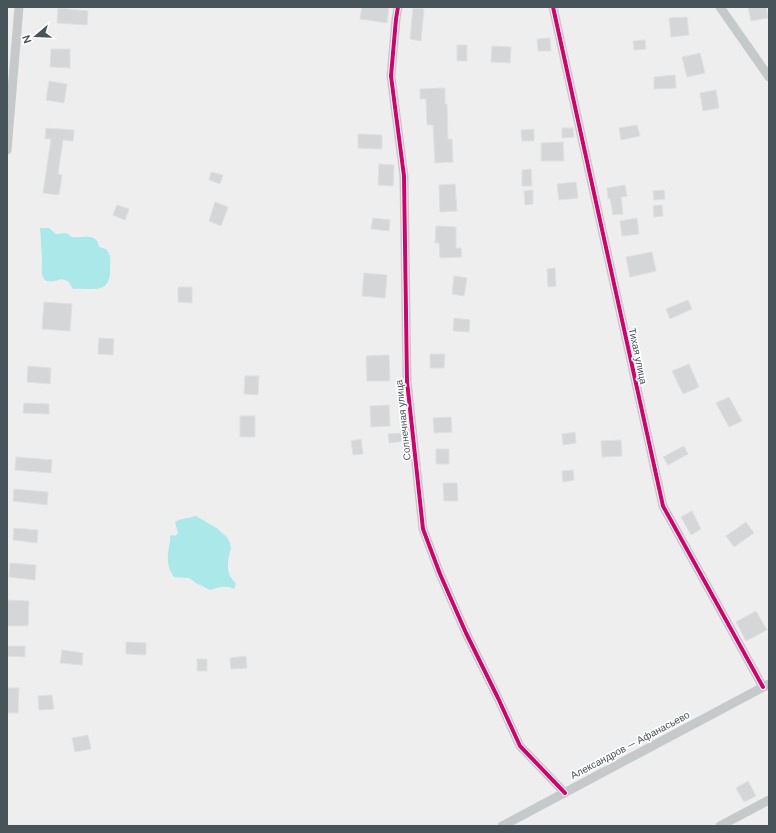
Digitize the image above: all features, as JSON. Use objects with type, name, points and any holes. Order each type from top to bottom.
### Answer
[{"type":"street","points":[[7,150],[19,7]]},
{"type":"street","name":"Солнечная улица","points":[[398,7],[390,76],[404,176],[407,381],[423,529],[440,574],[466,633],[520,746],[565,792]]},
{"type":"street","name":"Тихая улица","points":[[552,7],[663,506],[766,686]]},
{"type":"street","points":[[720,7],[769,77]]},
{"type":"street","name":"Александров — Афанасьево","points":[[502,826],[766,686]]},
{"type":"street","points":[[720,826],[769,800]]},
{"type":"water","points":[[40,228],[49,228],[56,234],[66,233],[72,237],[92,237],[95,239],[98,242],[99,247],[106,249],[110,257],[109,278],[107,284],[103,287],[93,289],[73,289],[68,281],[61,279],[54,281],[45,280],[42,273]]},
{"type":"water","points":[[196,516],[218,529],[227,537],[231,549],[228,570],[230,576],[236,584],[234,589],[222,587],[210,590],[189,578],[174,577],[171,572],[168,563],[168,554],[170,536],[175,536],[178,533],[175,522]]},
{"type":"building","points":[[362,7],[389,7],[387,23],[360,19]]},
{"type":"building","points":[[748,7],[766,7],[768,18],[751,21]]},
{"type":"building","points":[[58,8],[88,11],[87,25],[57,23]]},
{"type":"building","points":[[413,8],[424,9],[421,41],[410,39]]},
{"type":"building","points":[[687,17],[689,35],[671,37],[669,18]]},
{"type":"building","points":[[550,38],[551,51],[538,51],[537,39]]},
{"type":"building","points":[[645,40],[646,49],[634,50],[633,41]]},
{"type":"building","points":[[457,45],[467,45],[467,61],[457,61]]},
{"type":"building","points":[[492,46],[511,47],[510,63],[491,62]]},
{"type":"building","points":[[51,49],[70,49],[70,68],[50,67]]},
{"type":"building","points":[[700,53],[705,73],[687,77],[682,57]]},
{"type":"building","points":[[675,75],[676,88],[654,89],[654,77]]},
{"type":"building","points":[[49,81],[67,84],[64,103],[46,100]]},
{"type":"building","points":[[445,88],[448,139],[452,139],[453,162],[435,163],[433,125],[427,125],[426,99],[420,99],[420,89]]},
{"type":"building","points":[[716,90],[719,108],[703,111],[700,93]]},
{"type":"building","points":[[637,125],[640,136],[621,140],[619,128]]},
{"type":"building","points":[[46,128],[74,130],[73,141],[63,140],[58,174],[62,175],[59,195],[43,193],[51,139],[45,139]]},
{"type":"building","points":[[562,128],[573,128],[574,137],[562,138]]},
{"type":"building","points":[[534,129],[534,141],[522,141],[521,130]]},
{"type":"building","points":[[358,134],[382,135],[382,149],[358,148]]},
{"type":"building","points":[[563,142],[564,161],[541,161],[541,143]]},
{"type":"building","points":[[379,164],[394,165],[393,186],[378,185]]},
{"type":"building","points":[[531,169],[532,186],[522,186],[522,170]]},
{"type":"building","points":[[211,172],[223,175],[220,184],[209,180]]},
{"type":"building","points":[[576,182],[578,198],[559,200],[557,184]]},
{"type":"building","points":[[455,184],[457,211],[440,212],[439,185]]},
{"type":"building","points":[[625,185],[627,196],[621,197],[623,214],[613,215],[610,198],[608,199],[607,188]]},
{"type":"building","points":[[533,190],[533,204],[525,205],[524,191]]},
{"type":"building","points":[[664,190],[665,199],[654,200],[653,191]]},
{"type":"building","points":[[215,202],[228,207],[221,226],[209,221]]},
{"type":"building","points":[[117,205],[129,209],[125,220],[113,215]]},
{"type":"building","points":[[662,205],[663,216],[654,217],[653,206]]},
{"type":"building","points":[[373,218],[390,220],[389,231],[371,229]]},
{"type":"building","points":[[637,218],[639,234],[622,236],[620,221]]},
{"type":"building","points":[[436,226],[456,227],[456,248],[461,248],[462,257],[440,258],[439,243],[435,243]]},
{"type":"building","points":[[652,252],[656,271],[630,277],[626,257]]},
{"type":"building","points":[[555,268],[556,286],[548,287],[547,269]]},
{"type":"building","points":[[364,273],[387,275],[385,298],[362,296]]},
{"type":"building","points":[[454,276],[467,278],[464,296],[452,294]]},
{"type":"building","points":[[178,287],[192,287],[192,303],[178,302]]},
{"type":"building","points":[[688,300],[692,309],[670,319],[666,309]]},
{"type":"building","points":[[44,302],[72,304],[70,331],[42,329]]},
{"type":"building","points":[[454,318],[470,320],[469,332],[453,331]]},
{"type":"building","points":[[99,338],[114,339],[113,355],[98,354]]},
{"type":"building","points":[[430,354],[445,354],[444,368],[430,368]]},
{"type":"building","points":[[389,355],[390,381],[367,381],[366,356]]},
{"type":"building","points":[[689,364],[699,387],[683,394],[672,371]]},
{"type":"building","points":[[28,366],[51,368],[50,384],[27,382]]},
{"type":"building","points":[[245,376],[259,376],[258,395],[244,394]]},
{"type":"building","points":[[729,397],[742,421],[729,427],[716,403]]},
{"type":"building","points":[[24,403],[49,404],[49,414],[23,413]]},
{"type":"building","points":[[389,405],[390,426],[371,427],[370,406]]},
{"type":"building","points":[[240,416],[255,416],[255,437],[240,437]]},
{"type":"building","points":[[451,417],[452,432],[434,433],[433,418]]},
{"type":"building","points":[[575,432],[576,443],[563,445],[562,434]]},
{"type":"building","points":[[404,433],[405,441],[389,443],[388,434]]},
{"type":"building","points":[[361,439],[363,454],[353,455],[351,441]]},
{"type":"building","points":[[621,440],[622,456],[602,457],[601,441]]},
{"type":"building","points":[[684,446],[688,454],[668,465],[663,457]]},
{"type":"building","points":[[436,449],[449,449],[449,464],[436,464]]},
{"type":"building","points":[[16,457],[52,460],[51,473],[15,470]]},
{"type":"building","points":[[573,470],[574,480],[563,482],[562,471]]},
{"type":"building","points":[[443,483],[457,483],[458,501],[444,501]]},
{"type":"building","points":[[14,489],[48,492],[47,505],[13,501]]},
{"type":"building","points":[[692,511],[701,529],[691,535],[681,517]]},
{"type":"building","points":[[746,522],[754,533],[734,547],[726,536]]},
{"type":"building","points":[[14,528],[38,530],[37,543],[13,540]]},
{"type":"building","points":[[10,563],[36,565],[35,580],[9,577]]},
{"type":"building","points":[[7,600],[29,601],[28,626],[7,626]]},
{"type":"building","points":[[756,611],[767,630],[746,641],[736,622]]},
{"type":"building","points":[[126,642],[146,643],[146,655],[126,654]]},
{"type":"building","points":[[7,646],[25,646],[25,657],[7,656]]},
{"type":"building","points":[[62,650],[83,653],[82,665],[60,663]]},
{"type":"building","points":[[246,656],[247,668],[231,669],[230,658]]},
{"type":"building","points":[[197,659],[207,659],[207,671],[197,671]]},
{"type":"building","points":[[7,688],[19,688],[18,713],[7,713]]},
{"type":"building","points":[[52,695],[54,709],[39,710],[38,696]]},
{"type":"building","points":[[88,735],[91,749],[75,752],[72,738]]},
{"type":"building","points":[[748,781],[756,796],[744,802],[736,788]]},
{"type":"cycle path","points":[[398,7],[391,76],[404,176],[407,381],[423,529],[440,574],[466,633],[520,746],[565,793]]},
{"type":"cycle path","points":[[553,7],[663,506],[763,687]]}]
